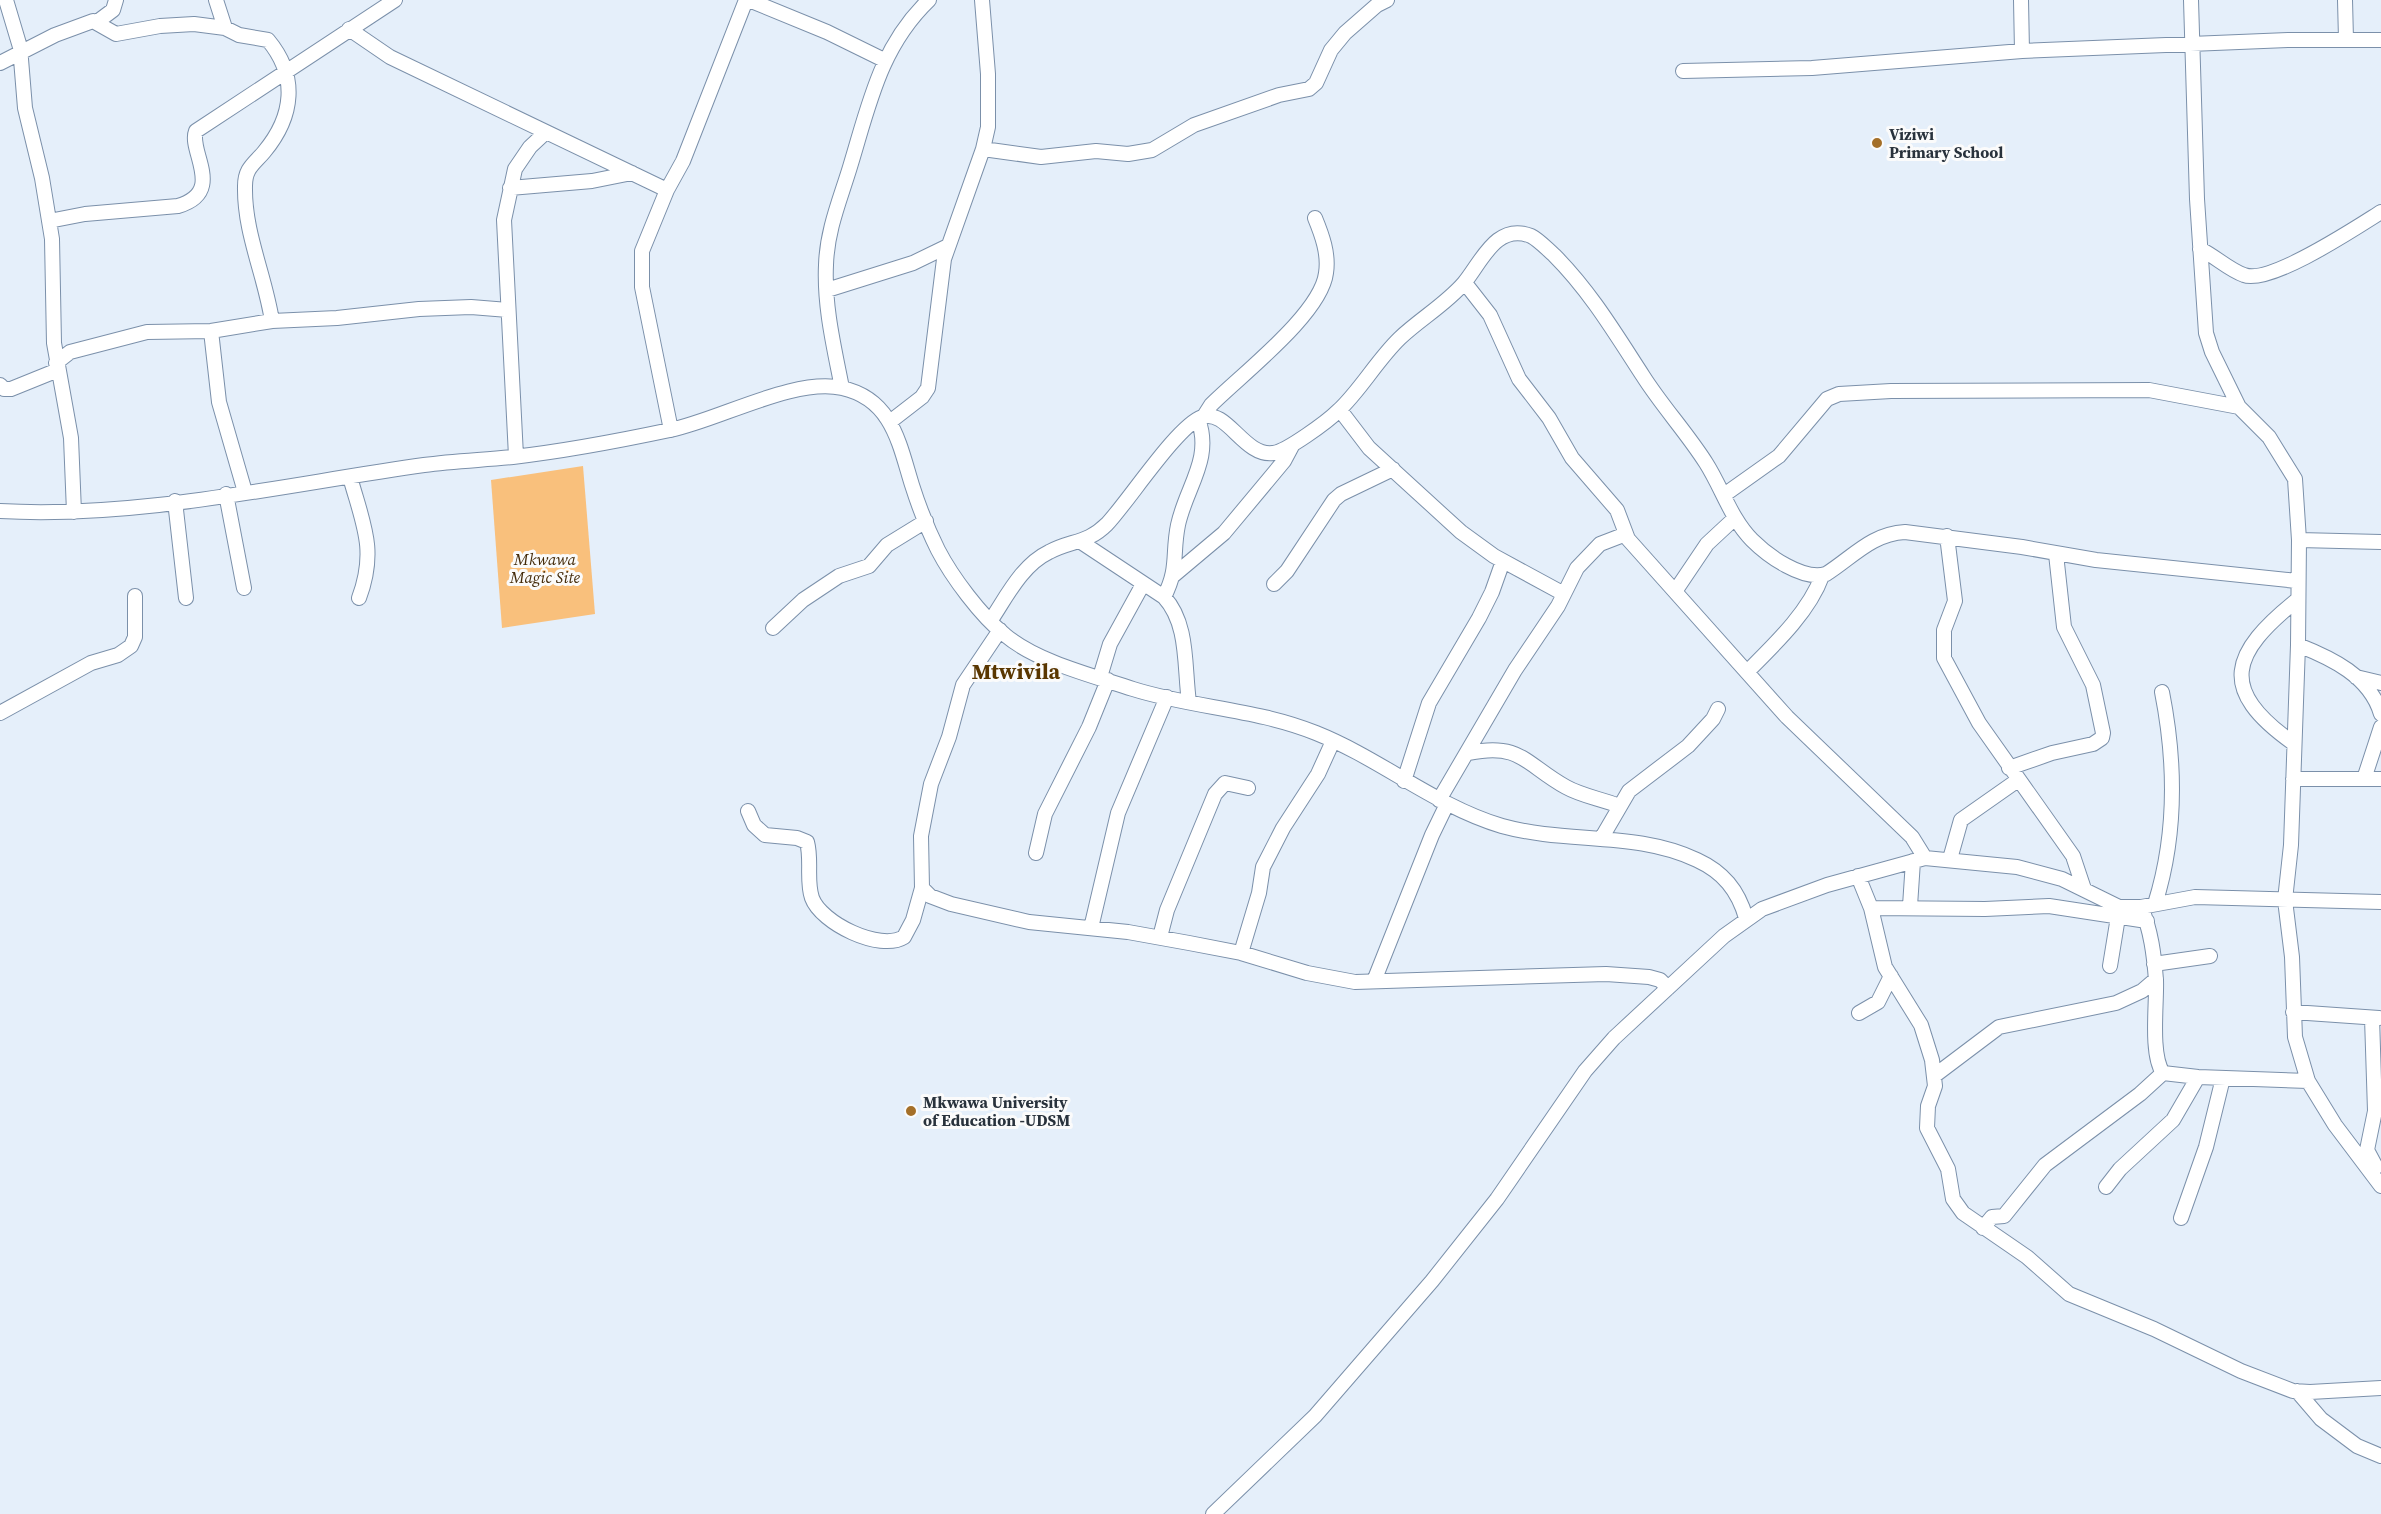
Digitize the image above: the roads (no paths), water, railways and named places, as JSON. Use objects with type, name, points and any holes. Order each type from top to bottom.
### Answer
[{"type":"street","points":[[0,63],[74,26],[97,22],[113,10],[116,0]]},
{"type":"street","points":[[216,0],[225,28]]},
{"type":"street","points":[[49,221],[85,214],[178,206],[191,200],[202,184],[201,160],[194,136],[196,131],[395,0]]},
{"type":"street","points":[[671,430],[641,274],[642,251],[667,190],[683,161],[747,0],[827,32],[884,60]]},
{"type":"street","points":[[842,388],[827,290],[829,232],[864,114],[884,60],[909,20],[929,0]]},
{"type":"street","points":[[891,421],[922,397],[928,388],[948,246],[983,149],[988,127],[988,74],[982,0]]},
{"type":"street","points":[[2021,0],[2022,51]]},
{"type":"street","points":[[2191,0],[2200,249],[2206,333],[2212,352],[2239,407],[2269,437],[2295,479],[2298,540],[2298,645],[2291,845],[2285,900],[2292,957],[2292,1012],[2298,1049],[2308,1081],[2335,1125],[2378,1176]]},
{"type":"street","points":[[2345,0],[2346,39]]},
{"type":"street","points":[[983,149],[1041,157],[1096,151],[1128,154],[1152,150],[1194,125],[1279,95],[1309,89],[1321,74],[1336,42],[1384,1]]},
{"type":"street","points":[[11,2],[20,53],[25,108],[42,178],[53,251],[51,307],[57,367],[71,438],[74,512]]},
{"type":"street","points":[[97,22],[108,32],[116,34],[176,25],[225,28],[239,34],[268,40],[286,72],[291,93],[288,110],[265,151],[250,165],[245,188],[250,234],[267,292],[272,321]]},
{"type":"street","points":[[349,29],[390,57],[667,190]]},
{"type":"street","points":[[1683,71],[1812,68],[2022,51],[2346,39],[2381,40]]},
{"type":"street","points":[[516,456],[504,220],[515,169],[530,147],[545,133]]},
{"type":"street","points":[[510,188],[592,181],[632,173]]},
{"type":"street","points":[[2200,249],[2242,274],[2252,276],[2304,259],[2381,212]]},
{"type":"street","points":[[1164,597],[1174,575],[1178,526],[1203,457],[1201,418],[1211,405],[1302,319],[1315,301],[1327,273],[1326,255],[1315,218]]},
{"type":"street","points":[[748,811],[754,825],[765,835],[797,838],[807,842],[810,891],[815,905],[828,918],[869,939],[885,943],[904,937],[913,920],[922,888],[921,836],[931,784],[949,737],[963,686],[1013,586],[1036,560],[1059,547],[1089,539],[1110,521],[1190,423],[1201,418],[1219,419],[1253,449],[1265,453],[1283,451],[1293,444],[1340,410],[1400,338],[1465,283],[1486,251],[1505,235],[1516,233],[1532,237],[1544,245],[1570,270],[1707,464],[1735,518],[1752,540],[1765,551],[1803,573],[1822,576]]},
{"type":"street","points":[[827,290],[913,262],[948,246]]},
{"type":"street","points":[[1465,283],[1490,315],[1518,379],[1549,418],[1572,458],[1609,498],[1626,534],[1787,717],[1912,837],[1919,860],[1910,906]]},
{"type":"street","points":[[0,385],[4,389],[11,389],[57,367],[70,352],[131,334],[175,329],[212,331],[272,321],[337,318],[455,307],[508,310]]},
{"type":"street","points":[[212,331],[219,402],[230,447],[245,492]]},
{"type":"street","points":[[0,511],[74,512],[226,495],[428,464],[516,456],[671,430],[712,420],[798,389],[842,388],[873,400],[891,421],[940,554],[969,595],[995,625],[1035,654],[1104,679],[1167,697],[1261,715],[1333,741],[1443,802],[1496,824],[1523,831],[1659,845],[1710,867],[1736,891],[1746,918]]},
{"type":"street","points":[[1724,495],[1779,456],[1827,399],[1839,394],[1892,391],[2149,390],[2239,407]]},
{"type":"street","points":[[1340,410],[1358,435],[1455,527],[1503,561],[1564,594]]},
{"type":"street","points":[[1174,575],[1224,533],[1284,461],[1293,444]]},
{"type":"street","points":[[1274,584],[1287,571],[1334,500],[1341,494],[1393,469]]},
{"type":"street","points":[[350,477],[369,544],[368,573],[359,598]]},
{"type":"street","points":[[226,495],[244,588]]},
{"type":"street","points":[[175,501],[186,598]]},
{"type":"street","points":[[1676,590],[1707,544],[1735,518]]},
{"type":"street","points":[[773,628],[824,586],[839,576],[869,566],[887,545],[926,521]]},
{"type":"street","points":[[1748,672],[1772,648],[1801,611],[1813,595],[1822,576],[1875,538],[1883,535],[1905,532],[1947,536],[2056,554],[2297,581]]},
{"type":"street","points":[[1374,981],[1443,802],[1515,670],[1564,594],[1570,579],[1589,553],[1610,539],[1626,534]]},
{"type":"street","points":[[1947,536],[1955,601],[1944,630],[1944,658],[1979,723],[2073,856],[2084,889]]},
{"type":"street","points":[[2298,540],[2381,542]]},
{"type":"street","points":[[1081,542],[1164,597],[1174,608],[1182,629],[1189,702]]},
{"type":"street","points":[[2009,768],[2052,753],[2093,744],[2102,738],[2103,734],[2092,685],[2064,627],[2056,554]]},
{"type":"street","points":[[1404,781],[1429,703],[1479,618],[1492,592],[1503,561]]},
{"type":"street","points":[[1036,853],[1045,814],[1089,727],[1104,679],[1110,644],[1143,584]]},
{"type":"street","points":[[0,713],[91,663],[118,655],[131,646],[135,637],[135,596]]},
{"type":"street","points":[[2293,743],[2249,702],[2240,682],[2244,657],[2258,636],[2275,617],[2297,600]]},
{"type":"street","points":[[2298,645],[2344,665],[2379,706],[2381,714]]},
{"type":"street","points":[[2356,677],[2381,683]]},
{"type":"street","points":[[2162,692],[2170,734],[2173,774],[2171,819],[2164,876],[2148,905],[2147,921],[2156,979],[2157,1051],[2163,1073]]},
{"type":"street","points":[[1090,928],[1118,813],[1167,697]]},
{"type":"street","points":[[1601,839],[1629,791],[1688,746],[1713,719],[1718,708]]},
{"type":"street","points":[[2364,779],[2381,727]]},
{"type":"street","points":[[1241,953],[1259,893],[1263,867],[1318,774],[1333,741]]},
{"type":"street","points":[[1469,753],[1482,750],[1512,752],[1540,768],[1566,787],[1619,806]]},
{"type":"street","points":[[2293,779],[2381,779]]},
{"type":"street","points":[[1950,859],[1961,820],[2018,780]]},
{"type":"street","points":[[1160,937],[1167,910],[1215,794],[1226,783],[1248,788]]},
{"type":"street","points":[[1213,1514],[1315,1416],[1432,1281],[1497,1199],[1586,1071],[1614,1038],[1746,918],[1774,903],[1858,876],[1919,860],[1950,859],[2017,867],[2062,879],[2108,903],[2148,905],[2196,897],[2381,902]]},
{"type":"street","points":[[1858,876],[1871,908],[1882,955],[1891,976],[1921,1025],[1935,1086],[1929,1106],[1927,1128],[1948,1169],[1956,1206],[1983,1228],[2027,1257],[2069,1294],[2154,1329],[2241,1371],[2297,1391],[2381,1388]]},
{"type":"street","points":[[922,888],[930,896],[951,904],[1029,922],[1160,937],[1241,953],[1324,976],[1355,982],[1606,974],[1649,977],[1660,980],[1668,988]]},
{"type":"street","points":[[1871,908],[1910,906],[1985,909],[2049,906],[2147,921]]},
{"type":"street","points":[[2110,966],[2118,917]]},
{"type":"street","points":[[2154,964],[2210,956]]},
{"type":"street","points":[[1859,1013],[1878,1002],[1891,976]]},
{"type":"street","points":[[1934,1076],[1999,1027],[2116,1004],[2142,991],[2156,979]]},
{"type":"street","points":[[2292,1012],[2377,1018],[2375,1111],[2367,1150],[2378,1176]]},
{"type":"street","points":[[1983,1228],[1992,1217],[2004,1216],[2045,1165],[2140,1094],[2163,1073],[2198,1077],[2308,1081]]},
{"type":"street","points":[[2106,1187],[2120,1169],[2173,1120],[2198,1077]]},
{"type":"street","points":[[2181,1218],[2206,1147],[2223,1078]]},
{"type":"street","points":[[2297,1391],[2321,1419],[2357,1446],[2381,1456]]},
{"type":"place","name":"Viziwi Primary School","points":[[1877,143]]},
{"type":"place","name":"Mkwawa University of Education -UDSM","points":[[911,1111]]},
{"type":"district","name":"Mtwivila","points":[[1016,671]]},
{"type":"park label","name":"Mkwawa Magic Site","points":[[545,568]]}]
